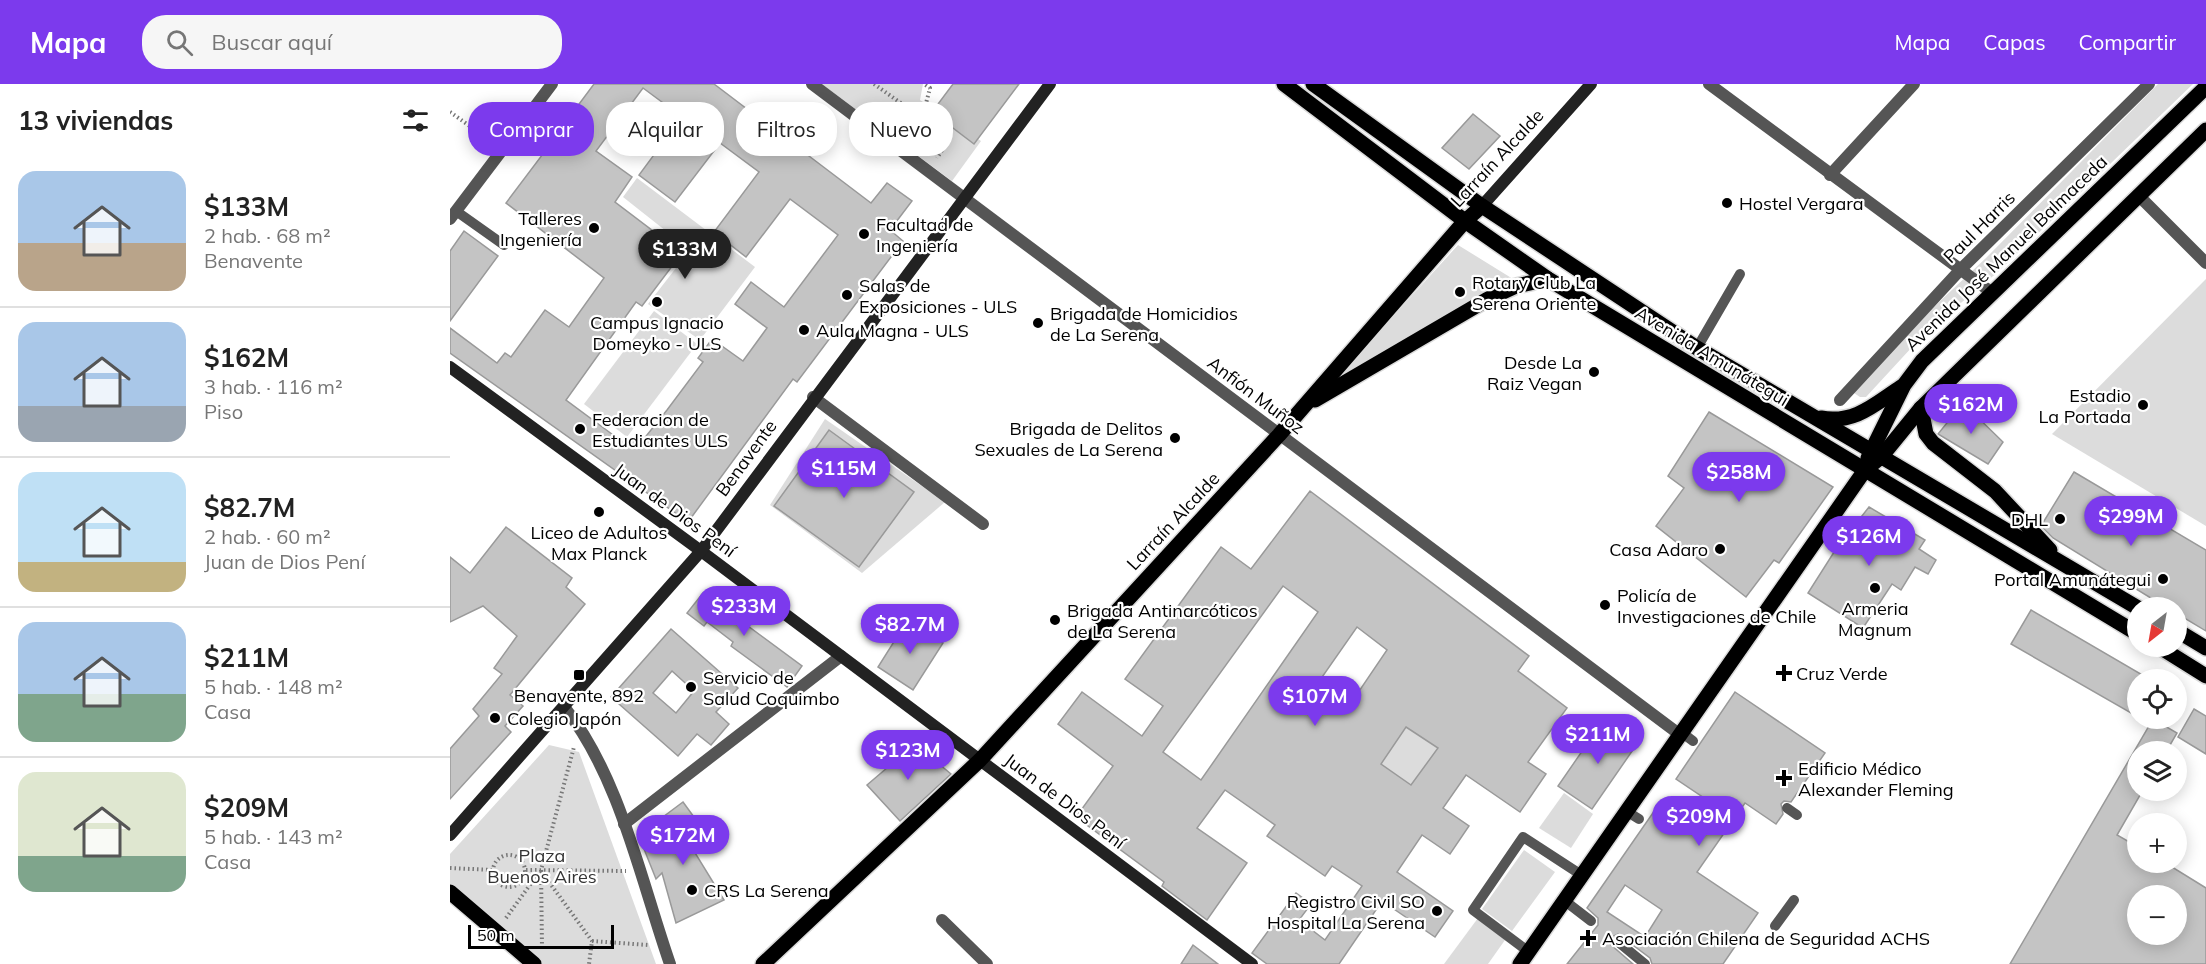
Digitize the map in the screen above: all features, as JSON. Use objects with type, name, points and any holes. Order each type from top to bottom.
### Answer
[{"type":"main road","name":"Benavente","points":[[450,835],[565,708],[701,551],[813,397],[1050,84]]},
{"type":"main road","name":"Avenida Amunátegui","points":[[1284,84],[1465,221],[1548,279],[2127,627]]},
{"type":"main road","name":"Avenida Amunátegui","points":[[1313,84],[1482,206],[1697,348],[2127,602]]},
{"type":"main road","name":"Larraín Alcalde","points":[[763,964],[980,760],[1280,435],[1465,221],[1482,206],[1591,84]]},
{"type":"main road","name":"Avenida José Manuel Balmaceda","points":[[1525,958],[1583,876],[1633,815],[1865,470],[1876,453],[1904,385],[1922,361],[2206,87]]},
{"type":"main road","name":"Avenida José Manuel Balmaceda","points":[[1876,453],[2206,130]]},
{"type":"main road","points":[[1305,406],[1488,299],[1516,286],[1548,279]]},
{"type":"main road","name":"Juan de Dios Pení","points":[[450,367],[701,551],[1252,964]]},
{"type":"main road","points":[[1817,418],[1834,420],[1855,418],[1904,385]]},
{"type":"main road","points":[[1922,408],[1926,434],[1933,444],[1995,490],[2065,565]]},
{"type":"main road","points":[[2187,637],[2206,648]]},
{"type":"main road","points":[[2176,657],[2206,676]]},
{"type":"main road","points":[[450,892],[497,932],[538,958]]},
{"type":"street","points":[[538,102],[552,84]]},
{"type":"street","name":"Anfión Muñoz","points":[[812,84],[1684,736]]},
{"type":"street","points":[[1709,84],[1992,292]]},
{"type":"street","points":[[1830,175],[1914,84]]},
{"type":"street","name":"Paul Harris","points":[[1840,400],[1961,269],[2149,84]]},
{"type":"street","points":[[453,215],[497,156]]},
{"type":"street","points":[[2138,195],[2206,263]]},
{"type":"street","points":[[813,397],[983,524]]},
{"type":"street","points":[[624,824],[841,656]]},
{"type":"street","points":[[565,708],[579,726],[624,824],[670,964]]},
{"type":"street","points":[[942,920],[987,964]]},
{"type":"lane","points":[[453,215],[504,245]]},
{"type":"lane","points":[[1697,348],[1740,274]]},
{"type":"lane","points":[[1787,808],[1797,815]]},
{"type":"lane","points":[[1525,958],[1473,910],[1523,837],[1583,876]]},
{"type":"lane","points":[[1775,926],[1794,900]]},
{"type":"lane","points":[[1565,901],[1591,921]]},
{"type":"lane","points":[[1617,941],[1645,964]]},
{"type":"path","points":[[874,84],[899,102]]},
{"type":"path","points":[[924,84],[930,88],[926,102]]},
{"type":"path","points":[[450,111],[468,124]]},
{"type":"path","points":[[927,171],[937,156]]},
{"type":"path","points":[[538,958],[541,870],[579,726]]},
{"type":"path","points":[[512,855],[521,860],[525,870],[519,884],[510,887],[496,880],[493,870],[502,857],[512,855]]},
{"type":"path","points":[[450,868],[493,870]]},
{"type":"path","points":[[525,870],[638,871]]},
{"type":"path","points":[[497,932],[541,870]]},
{"type":"path","points":[[541,870],[592,941],[589,964]]},
{"type":"path","points":[[592,941],[664,946]]},
{"type":"green space","points":[[822,84],[923,84],[920,100],[923,102],[849,102],[849,104]]},
{"type":"green space","points":[[2158,84],[2193,84],[1999,271],[1925,333],[1866,397],[1860,397],[1854,393],[1857,379],[1986,258]]},
{"type":"green space","points":[[953,122],[981,141],[952,181],[918,156],[953,156]]},
{"type":"green space","points":[[637,178],[755,267],[700,340],[648,304],[690,250],[623,197]]},
{"type":"green space","points":[[1458,245],[1531,290],[1447,322],[1330,386]]},
{"type":"green space","name":"Estadio La Portada","points":[[2206,279],[2206,526],[2052,434]]},
{"type":"green space","points":[[654,311],[697,344],[627,437],[584,404]]},
{"type":"green space","points":[[825,419],[945,502],[862,573],[770,505]]},
{"type":"green space","points":[[1406,727],[1438,748],[1411,785],[1381,764]]},
{"type":"green space","name":"Plaza Buenos Aires","points":[[549,745],[579,752],[656,964],[541,964],[450,883],[450,854]]},
{"type":"green space","points":[[1564,793],[1593,814],[1571,848],[1539,828]]},
{"type":"green space","points":[[1524,850],[1555,872],[1512,931],[1482,909]]},
{"type":"green space","points":[[1478,918],[1505,940],[1488,964],[1444,964]]},
{"type":"building","points":[[594,84],[714,84],[738,102],[736,155],[724,146],[724,102],[662,102],[643,88],[633,102],[606,102],[606,138],[596,151],[632,177],[615,202],[682,253],[642,306],[636,302],[566,400],[628,446],[632,440],[639,445],[667,410],[703,362],[698,358],[712,339],[743,361],[767,328],[735,304],[751,282],[784,307],[838,235],[790,199],[746,257],[714,232],[759,172],[737,156],[809,156],[871,203],[887,183],[912,201],[890,230],[903,241],[797,382],[793,379],[688,522],[450,353],[450,328],[497,363],[505,353],[511,357],[545,310],[569,327],[604,278],[506,203],[541,156],[594,156],[594,102],[581,102]]},
{"type":"building","points":[[953,84],[1019,84],[974,144],[953,128],[953,102],[940,102]]},
{"type":"building","points":[[1473,114],[1500,136],[1469,169],[1442,148]]},
{"type":"building","points":[[653,156],[710,156],[675,202],[639,175]]},
{"type":"building","points":[[464,231],[498,256],[450,321],[450,251]]},
{"type":"building","points":[[1963,403],[2003,442],[1988,464],[1938,434]]},
{"type":"building","points":[[1709,412],[1833,487],[1779,563],[1774,560],[1746,597],[1656,526],[1684,488],[1668,476]]},
{"type":"building","points":[[829,430],[914,492],[859,567],[774,506]]},
{"type":"building","name":"Portal Amunátegui","points":[[2074,472],[2206,550],[2206,631],[2187,620],[2187,597],[2149,597],[2053,538],[2041,526]]},
{"type":"building","points":[[1310,491],[1529,656],[1518,671],[1567,708],[1528,762],[1546,774],[1520,812],[1466,775],[1443,808],[1469,826],[1450,854],[1422,835],[1397,872],[1453,911],[1435,937],[1382,901],[1339,964],[1267,964],[1252,953],[1296,893],[1311,904],[1299,920],[1325,940],[1362,886],[1332,866],[1325,876],[1267,836],[1275,825],[1225,790],[1197,828],[1247,863],[1207,920],[1162,886],[1164,882],[1076,817],[1113,766],[1058,724],[1082,692],[1142,736],[1163,706],[1125,679],[1221,547],[1251,569]],"holes":[[[1283,586],[1318,612],[1201,780],[1163,752]],[[1357,627],[1387,650],[1345,712],[1313,690]],[[1406,727],[1438,748],[1411,785],[1381,764]]]},
{"type":"building","points":[[1869,507],[1925,540],[1919,549],[1936,560],[1928,574],[1915,567],[1901,590],[1892,584],[1863,628],[1808,593],[1836,549]]},
{"type":"building","points":[[506,527],[572,578],[566,587],[585,604],[510,695],[523,706],[505,726],[511,732],[450,799],[450,749],[479,716],[473,709],[502,674],[494,668],[517,636],[483,606],[450,622],[450,557],[470,573]]},
{"type":"building","points":[[712,592],[747,619],[744,623],[802,666],[787,687],[731,646],[733,642],[707,622],[704,626],[687,613],[703,593]]},
{"type":"building","points":[[2031,610],[2132,669],[2127,669],[2127,711],[2011,644]]},
{"type":"building","points":[[907,621],[943,643],[913,690],[878,667]]},
{"type":"building","points":[[671,629],[738,688],[716,712],[729,724],[711,745],[697,734],[678,756],[611,697]],"holes":[[[672,671],[694,691],[676,713],[653,693]]]},
{"type":"building","points":[[1735,692],[1825,753],[1791,802],[1784,801],[1781,804],[1783,814],[1776,824],[1745,803],[1697,872],[1758,913],[1723,964],[1652,964],[1650,958],[1618,934],[1611,937],[1610,944],[1633,964],[1567,964],[1598,925],[1598,918],[1587,908],[1657,807],[1698,834],[1716,806],[1676,779]],"holes":[[[1625,885],[1662,910],[1645,937],[1607,912]]]},
{"type":"building","points":[[2194,709],[2206,716],[2206,754],[2178,737],[2183,729],[2187,729],[2187,721]]},
{"type":"building","points":[[1603,721],[1637,744],[1592,809],[1558,786]]},
{"type":"building","points":[[2147,729],[2170,729],[2177,733],[2172,741],[2140,741]]},
{"type":"building","points":[[915,744],[951,774],[900,821],[867,785]]},
{"type":"building","points":[[2127,764],[2127,801],[2137,801],[2130,813],[2127,813],[2127,818],[2117,835],[2127,841],[2127,873],[2182,873],[2206,888],[2206,964],[2010,964]]},
{"type":"building","points":[[683,802],[707,835],[692,848],[724,900],[676,923],[662,873],[656,879],[644,849],[673,837],[663,817]]},
{"type":"building","points":[[1193,945],[1218,964],[1181,964]]},
{"type":"place","name":"Hostel Vergara","points":[[1727,203]]},
{"type":"place","name":"Talleres Ingeniería","points":[[594,228]]},
{"type":"place","name":"Facultad de Ingeniería","points":[[864,234]]},
{"type":"place","name":"Rotary Club La Serena Oriente","points":[[1460,292]]},
{"type":"place","name":"Salas de Exposiciones - ULS","points":[[847,295]]},
{"type":"place","name":"Campus Ignacio Domeyko - ULS","points":[[657,302]]},
{"type":"place","name":"Brigada de Homicidios de La Serena","points":[[1038,323]]},
{"type":"place","name":"Aula Magna - ULS","points":[[804,330]]},
{"type":"place","name":"Desde La Raiz Vegan","points":[[1594,372]]},
{"type":"place","name":"Estadio La Portada","points":[[2143,405]]},
{"type":"place","name":"Federacion de Estudiantes ULS","points":[[580,429]]},
{"type":"place","name":"Brigada de Delitos Sexuales de La Serena","points":[[1175,438]]},
{"type":"place","name":"Liceo de Adultos Max Planck","points":[[599,512]]},
{"type":"place","name":"DHL","points":[[2060,519]]},
{"type":"place","name":"Casa Adaro","points":[[1720,549]]},
{"type":"place","name":"Portal Amunátegui","points":[[2163,579]]},
{"type":"place","name":"Armeria Magnum","points":[[1875,588]]},
{"type":"place","name":"Policía de Investigaciones de Chile","points":[[1605,605]]},
{"type":"place","name":"Brigada Antinarcóticos de La Serena","points":[[1055,620]]},
{"type":"place","name":"Cruz Verde","points":[[1784,673]]},
{"type":"place","name":"Benavente, 892","points":[[579,675]]},
{"type":"place","name":"Servicio de Salud Coquimbo","points":[[691,687]]},
{"type":"place","name":"Colegio Japón","points":[[495,718]]},
{"type":"place","name":"Edificio Médico Alexander Fleming","points":[[1784,778]]},
{"type":"place","name":"CRS La Serena","points":[[692,890]]},
{"type":"place","name":"Registro Civil SO Hospital La Serena","points":[[1437,911]]},
{"type":"place","name":"Asociación Chilena de Seguridad ACHS","points":[[1588,938]]}]
